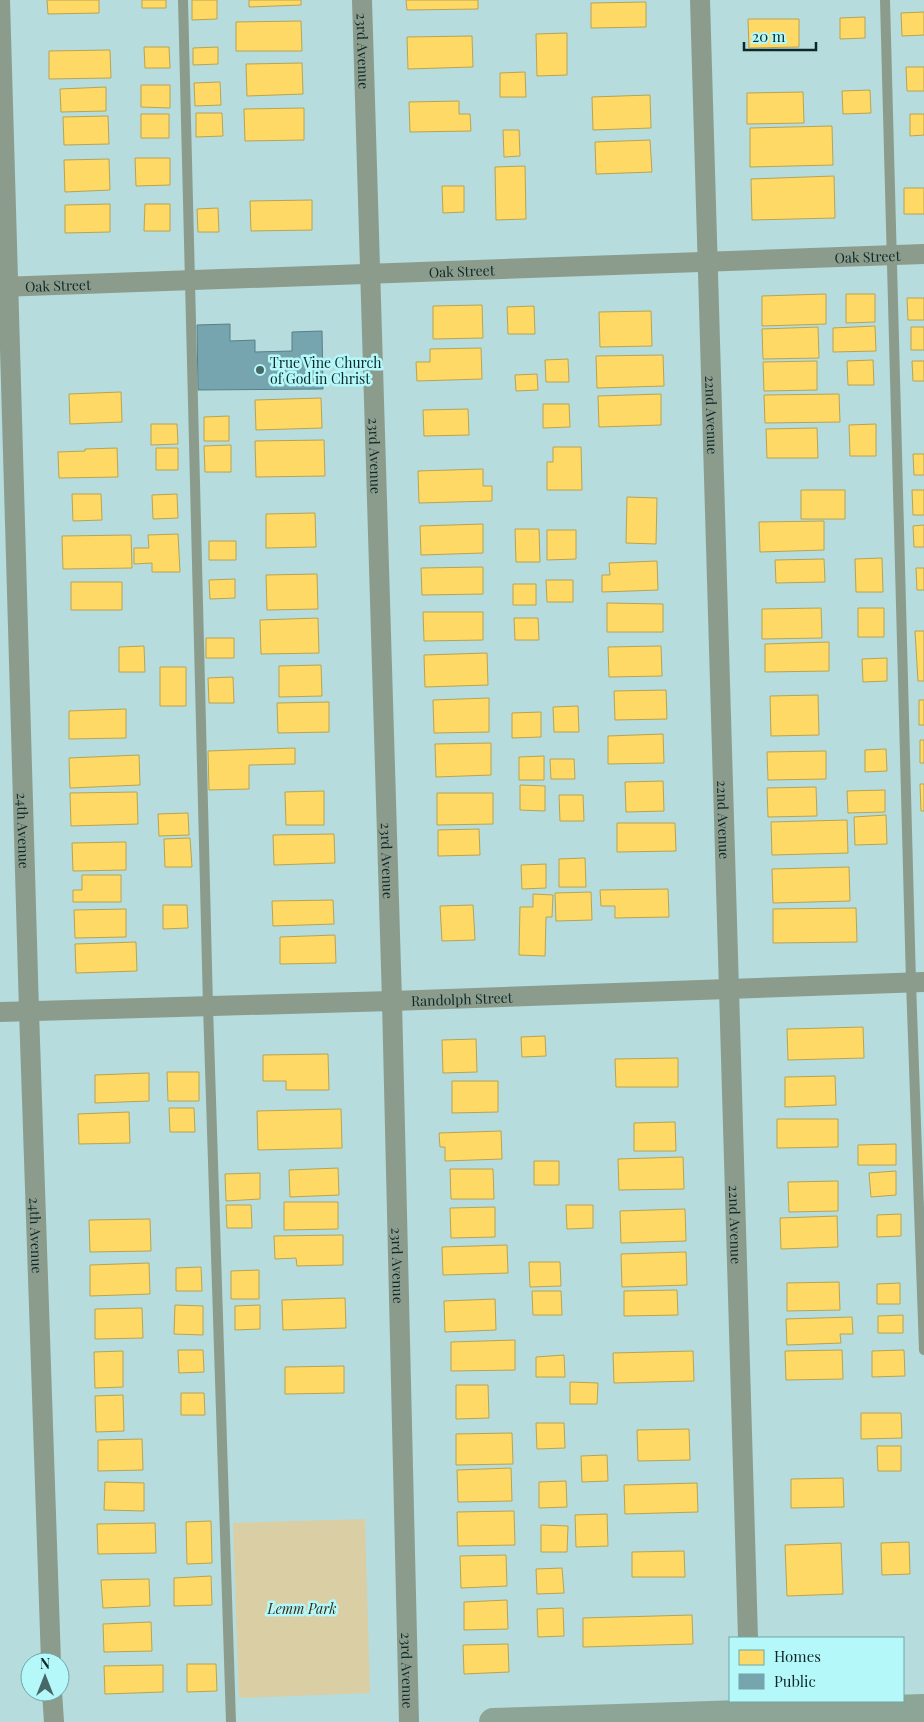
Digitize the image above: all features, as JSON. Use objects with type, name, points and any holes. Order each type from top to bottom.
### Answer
[{"type":"street","name":"24th Avenue","points":[[0,0],[4,286],[52,1652]]},
{"type":"street","name":"23rd Avenue","points":[[362,0],[392,1001],[409,1722]]},
{"type":"street","name":"22nd Avenue","points":[[700,0],[748,1637]]},
{"type":"street","name":"Oak Street","points":[[4,286],[924,254]]},
{"type":"street","name":"Randolph Street","points":[[0,1012],[392,1001],[917,982]]},
{"type":"street","points":[[53,1702],[54,1722]]},
{"type":"street","points":[[493,1722],[750,1712],[924,1708]]},
{"type":"lane","points":[[183,0],[208,1006],[231,1722]]},
{"type":"lane","points":[[885,0],[917,982],[924,1350]]},
{"type":"green space","name":"Lemm Park","points":[[365,1519],[370,1693],[239,1698],[233,1523]]},
{"type":"building: Homes","points":[[47,0],[99,0],[99,13],[48,14]]},
{"type":"building: Homes","points":[[142,0],[166,0],[166,8],[142,8]]},
{"type":"building: Homes","points":[[192,0],[217,0],[217,19],[192,20]]},
{"type":"building: Homes","points":[[249,0],[301,0],[301,5],[249,7]]},
{"type":"building: Homes","points":[[406,0],[478,0],[478,9],[407,10]]},
{"type":"building: Homes","points":[[646,2],[646,27],[591,28],[591,3]]},
{"type":"building: Homes","points":[[924,12],[924,35],[902,36],[901,13]]},
{"type":"building: Homes","points":[[865,17],[865,38],[840,39],[840,18]]},
{"type":"building: Homes","points":[[748,19],[799,19],[799,47],[749,48]]},
{"type":"building: Homes","points":[[301,21],[302,51],[236,51],[236,22]]},
{"type":"building: Homes","points":[[567,33],[567,75],[537,76],[536,34]]},
{"type":"building: Homes","points":[[472,36],[473,67],[408,69],[407,37]]},
{"type":"building: Homes","points":[[144,47],[169,47],[170,68],[145,68]]},
{"type":"building: Homes","points":[[218,47],[218,64],[193,65],[193,48]]},
{"type":"building: Homes","points":[[110,50],[111,78],[49,79],[49,51]]},
{"type":"building: Homes","points":[[302,63],[303,94],[247,96],[246,64]]},
{"type":"building: Homes","points":[[906,67],[924,67],[924,91],[907,91]]},
{"type":"building: Homes","points":[[525,72],[526,97],[500,97],[500,73]]},
{"type":"building: Homes","points":[[220,82],[221,105],[195,106],[194,83]]},
{"type":"building: Homes","points":[[141,85],[170,85],[170,108],[141,107]]},
{"type":"building: Homes","points":[[106,87],[106,111],[61,112],[60,89]]},
{"type":"building: Homes","points":[[870,90],[871,113],[843,114],[842,91]]},
{"type":"building: Homes","points":[[803,92],[804,123],[747,124],[747,93]]},
{"type":"building: Homes","points":[[650,95],[651,128],[593,130],[592,97]]},
{"type":"building: Homes","points":[[459,101],[459,114],[470,114],[471,131],[410,132],[409,102]]},
{"type":"building: Homes","points":[[304,108],[304,140],[245,141],[244,109]]},
{"type":"building: Homes","points":[[196,113],[222,113],[223,136],[196,137]]},
{"type":"building: Homes","points":[[141,114],[169,114],[169,138],[141,138]]},
{"type":"building: Homes","points":[[910,114],[924,114],[924,135],[910,136]]},
{"type":"building: Homes","points":[[108,116],[109,144],[64,145],[63,117]]},
{"type":"building: Homes","points":[[832,126],[833,165],[750,167],[750,128]]},
{"type":"building: Homes","points":[[503,130],[519,130],[520,156],[504,157]]},
{"type":"building: Homes","points":[[650,140],[652,172],[596,174],[595,142]]},
{"type":"building: Homes","points":[[135,158],[170,158],[170,185],[136,186]]},
{"type":"building: Homes","points":[[109,159],[110,190],[65,192],[64,160]]},
{"type":"building: Homes","points":[[525,166],[526,219],[496,220],[495,167]]},
{"type":"building: Homes","points":[[834,176],[835,218],[752,220],[751,179]]},
{"type":"building: Homes","points":[[442,186],[464,186],[464,212],[443,213]]},
{"type":"building: Homes","points":[[904,188],[924,188],[924,214],[904,214]]},
{"type":"building: Homes","points":[[312,200],[312,230],[251,231],[250,201]]},
{"type":"building: Homes","points":[[110,204],[110,232],[65,233],[65,205]]},
{"type":"building: Homes","points":[[145,204],[170,204],[170,231],[144,231]]},
{"type":"building: Homes","points":[[218,208],[219,232],[198,232],[197,209]]},
{"type":"building: Homes","points":[[826,294],[826,324],[762,326],[762,296]]},
{"type":"building: Homes","points":[[846,294],[875,294],[875,322],[846,323]]},
{"type":"building: Homes","points":[[907,298],[924,298],[924,320],[908,320]]},
{"type":"building: Homes","points":[[482,305],[483,338],[433,339],[433,306]]},
{"type":"building: Homes","points":[[534,306],[535,334],[508,334],[507,307]]},
{"type":"building: Homes","points":[[651,311],[652,346],[600,347],[599,312]]},
{"type":"building: Homes","points":[[875,326],[876,351],[833,352],[833,328]]},
{"type":"building: Homes","points":[[818,327],[819,358],[763,359],[762,329]]},
{"type":"building: Homes","points":[[911,327],[924,327],[924,350],[911,350]]},
{"type":"building: Homes","points":[[481,348],[482,379],[417,381],[416,362],[430,362],[430,349]]},
{"type":"building: Homes","points":[[663,355],[664,386],[597,388],[596,356]]},
{"type":"building: Homes","points":[[568,359],[569,382],[546,382],[545,360]]},
{"type":"building: Homes","points":[[873,360],[874,385],[848,385],[847,361]]},
{"type":"building: Homes","points":[[817,361],[817,390],[764,391],[763,362]]},
{"type":"building: Homes","points":[[912,361],[924,361],[924,381],[913,381]]},
{"type":"building: Homes","points":[[537,374],[538,390],[516,391],[515,375]]},
{"type":"building: Homes","points":[[121,392],[122,422],[70,424],[69,394]]},
{"type":"building: Homes","points":[[661,394],[661,425],[599,427],[598,396]]},
{"type":"building: Homes","points":[[839,394],[840,422],[765,423],[764,395]]},
{"type":"building: Homes","points":[[321,398],[322,428],[256,430],[255,400]]},
{"type":"building: Homes","points":[[543,404],[569,404],[570,427],[543,428]]},
{"type":"building: Homes","points":[[468,409],[469,435],[424,436],[423,410]]},
{"type":"building: Homes","points":[[229,416],[229,441],[204,441],[204,417]]},
{"type":"building: Homes","points":[[151,424],[177,424],[178,444],[151,445]]},
{"type":"building: Homes","points":[[876,424],[876,456],[850,456],[849,425]]},
{"type":"building: Homes","points":[[817,428],[818,458],[767,458],[766,429]]},
{"type":"building: Homes","points":[[324,440],[325,476],[256,477],[255,441]]},
{"type":"building: Homes","points":[[231,445],[231,472],[205,472],[204,446]]},
{"type":"building: Homes","points":[[553,447],[581,447],[582,490],[547,490],[547,462],[553,462]]},
{"type":"building: Homes","points":[[117,448],[118,477],[59,478],[58,452]]},
{"type":"building: Homes","points":[[156,448],[178,448],[178,470],[156,470]]},
{"type":"building: Homes","points":[[913,454],[924,454],[924,475],[914,475]]},
{"type":"building: Homes","points":[[483,469],[483,486],[492,486],[492,501],[419,503],[418,471]]},
{"type":"building: Homes","points":[[801,490],[845,490],[845,519],[801,519]]},
{"type":"building: Homes","points":[[912,490],[924,490],[924,515],[913,515]]},
{"type":"building: Homes","points":[[72,494],[101,494],[102,520],[73,521]]},
{"type":"building: Homes","points":[[177,494],[178,518],[153,519],[152,495]]},
{"type":"building: Homes","points":[[627,497],[657,498],[656,544],[626,543]]},
{"type":"building: Homes","points":[[315,513],[316,547],[266,548],[266,514]]},
{"type":"building: Homes","points":[[824,521],[824,550],[760,552],[759,522]]},
{"type":"building: Homes","points":[[483,524],[483,553],[421,555],[420,526]]},
{"type":"building: Homes","points":[[924,525],[924,547],[914,547],[913,526]]},
{"type":"building: Homes","points":[[515,529],[539,529],[540,562],[516,562]]},
{"type":"building: Homes","points":[[547,530],[576,530],[576,559],[547,560]]},
{"type":"building: Homes","points":[[178,534],[180,572],[152,572],[152,563],[134,564],[134,548],[149,548],[148,535]]},
{"type":"building: Homes","points":[[131,535],[132,568],[63,569],[62,536]]},
{"type":"building: Homes","points":[[209,541],[236,541],[236,560],[209,560]]},
{"type":"building: Homes","points":[[882,558],[883,592],[856,592],[855,559]]},
{"type":"building: Homes","points":[[824,559],[825,582],[776,583],[775,560]]},
{"type":"building: Homes","points":[[657,561],[658,590],[602,592],[602,575],[610,575],[609,563]]},
{"type":"building: Homes","points":[[483,567],[483,594],[422,595],[421,568]]},
{"type":"building: Homes","points":[[916,568],[924,568],[924,590],[917,590]]},
{"type":"building: Homes","points":[[317,574],[318,609],[267,610],[266,575]]},
{"type":"building: Homes","points":[[235,579],[235,598],[210,599],[209,580]]},
{"type":"building: Homes","points":[[546,580],[573,580],[573,602],[547,602]]},
{"type":"building: Homes","points":[[71,582],[122,582],[122,610],[71,610]]},
{"type":"building: Homes","points":[[513,584],[536,584],[536,605],[513,605]]},
{"type":"building: Homes","points":[[607,603],[663,604],[663,632],[607,632]]},
{"type":"building: Homes","points":[[821,608],[822,638],[762,639],[762,609]]},
{"type":"building: Homes","points":[[858,608],[884,608],[884,637],[858,637]]},
{"type":"building: Homes","points":[[423,612],[483,612],[483,640],[424,641]]},
{"type":"building: Homes","points":[[318,618],[319,653],[261,654],[260,620]]},
{"type":"building: Homes","points":[[514,618],[538,618],[539,640],[515,640]]},
{"type":"building: Homes","points":[[915,631],[924,631],[924,681],[918,681]]},
{"type":"building: Homes","points":[[206,638],[234,638],[234,658],[206,658]]},
{"type":"building: Homes","points":[[829,642],[829,671],[765,672],[765,644]]},
{"type":"building: Homes","points":[[144,646],[145,672],[119,672],[119,647]]},
{"type":"building: Homes","points":[[661,646],[662,676],[609,677],[608,647]]},
{"type":"building: Homes","points":[[487,653],[488,685],[425,687],[424,655]]},
{"type":"building: Homes","points":[[887,658],[887,681],[863,682],[862,659]]},
{"type":"building: Homes","points":[[321,665],[322,696],[279,697],[279,666]]},
{"type":"building: Homes","points":[[160,667],[186,667],[186,706],[160,706]]},
{"type":"building: Homes","points":[[233,677],[234,703],[209,703],[208,678]]},
{"type":"building: Homes","points":[[666,690],[667,719],[615,720],[614,691]]},
{"type":"building: Homes","points":[[818,695],[819,735],[771,736],[770,696]]},
{"type":"building: Homes","points":[[489,698],[489,732],[434,733],[433,700]]},
{"type":"building: Homes","points":[[919,700],[924,700],[924,725],[919,725]]},
{"type":"building: Homes","points":[[329,702],[329,732],[278,733],[277,703]]},
{"type":"building: Homes","points":[[578,706],[579,732],[554,732],[553,707]]},
{"type":"building: Homes","points":[[126,709],[126,738],[69,739],[69,711]]},
{"type":"building: Homes","points":[[541,712],[541,737],[512,738],[512,713]]},
{"type":"building: Homes","points":[[663,734],[664,763],[608,764],[608,736]]},
{"type":"building: Homes","points":[[920,740],[924,740],[924,763],[920,763]]},
{"type":"building: Homes","points":[[491,743],[491,775],[436,777],[435,744]]},
{"type":"building: Homes","points":[[295,748],[295,764],[249,765],[249,789],[209,790],[208,751]]},
{"type":"building: Homes","points":[[886,749],[887,771],[865,772],[865,750]]},
{"type":"building: Homes","points":[[826,751],[826,779],[768,780],[767,752]]},
{"type":"building: Homes","points":[[139,755],[140,785],[70,788],[69,758]]},
{"type":"building: Homes","points":[[544,756],[544,780],[519,780],[519,757]]},
{"type":"building: Homes","points":[[550,759],[574,759],[575,779],[551,779]]},
{"type":"building: Homes","points":[[663,781],[664,811],[626,812],[625,782]]},
{"type":"building: Homes","points":[[920,784],[924,784],[924,811],[921,811]]},
{"type":"building: Homes","points":[[520,785],[545,786],[545,811],[520,810]]},
{"type":"building: Homes","points":[[816,787],[817,816],[768,817],[767,788]]},
{"type":"building: Homes","points":[[885,790],[885,812],[848,813],[847,791]]},
{"type":"building: Homes","points":[[324,791],[324,825],[286,825],[285,792]]},
{"type":"building: Homes","points":[[137,792],[138,824],[71,826],[70,793]]},
{"type":"building: Homes","points":[[437,793],[493,793],[493,824],[437,825]]},
{"type":"building: Homes","points":[[559,795],[583,795],[584,821],[560,821]]},
{"type":"building: Homes","points":[[188,813],[189,835],[159,836],[158,814]]},
{"type":"building: Homes","points":[[886,815],[887,844],[855,845],[854,817]]},
{"type":"building: Homes","points":[[847,820],[848,853],[772,855],[771,822]]},
{"type":"building: Homes","points":[[617,823],[675,823],[676,851],[617,852]]},
{"type":"building: Homes","points":[[479,829],[480,855],[438,856],[438,830]]},
{"type":"building: Homes","points":[[334,834],[335,863],[274,865],[273,835]]},
{"type":"building: Homes","points":[[190,838],[192,867],[165,867],[164,839]]},
{"type":"building: Homes","points":[[126,842],[126,870],[73,871],[72,843]]},
{"type":"building: Homes","points":[[585,858],[586,887],[559,887],[559,859]]},
{"type":"building: Homes","points":[[546,864],[546,888],[522,889],[521,865]]},
{"type":"building: Homes","points":[[849,867],[850,901],[773,903],[772,869]]},
{"type":"building: Homes","points":[[82,875],[121,875],[121,902],[73,902],[73,890],[82,890]]},
{"type":"building: Homes","points":[[668,889],[669,917],[615,918],[615,906],[601,906],[600,890]]},
{"type":"building: Homes","points":[[591,892],[592,920],[556,921],[555,893]]},
{"type":"building: Homes","points":[[533,894],[553,895],[552,917],[546,917],[545,956],[519,955],[520,907],[533,907]]},
{"type":"building: Homes","points":[[333,900],[334,924],[273,926],[272,901]]},
{"type":"building: Homes","points":[[163,905],[187,905],[188,928],[163,929]]},
{"type":"building: Homes","points":[[473,905],[475,940],[442,941],[440,906]]},
{"type":"building: Homes","points":[[856,908],[857,942],[773,943],[773,909]]},
{"type":"building: Homes","points":[[126,909],[126,937],[75,938],[74,910]]},
{"type":"building: Homes","points":[[335,935],[336,963],[280,964],[280,937]]},
{"type":"building: Homes","points":[[136,942],[137,971],[76,973],[75,944]]},
{"type":"building: Homes","points":[[863,1027],[864,1058],[788,1060],[787,1029]]},
{"type":"building: Homes","points":[[545,1036],[546,1056],[522,1057],[521,1037]]},
{"type":"building: Homes","points":[[476,1039],[477,1072],[443,1073],[442,1040]]},
{"type":"building: Homes","points":[[328,1054],[329,1090],[286,1090],[286,1081],[263,1081],[263,1055]]},
{"type":"building: Homes","points":[[678,1058],[678,1087],[616,1087],[615,1059]]},
{"type":"building: Homes","points":[[167,1072],[199,1072],[199,1101],[168,1101]]},
{"type":"building: Homes","points":[[149,1073],[149,1101],[95,1103],[95,1075]]},
{"type":"building: Homes","points":[[835,1076],[836,1105],[785,1107],[785,1077]]},
{"type":"building: Homes","points":[[452,1081],[498,1081],[498,1112],[452,1113]]},
{"type":"building: Homes","points":[[169,1108],[194,1108],[195,1132],[170,1132]]},
{"type":"building: Homes","points":[[341,1109],[342,1148],[258,1150],[257,1111]]},
{"type":"building: Homes","points":[[129,1112],[130,1143],[79,1144],[78,1114]]},
{"type":"building: Homes","points":[[777,1119],[838,1119],[838,1147],[777,1148]]},
{"type":"building: Homes","points":[[675,1122],[676,1151],[634,1151],[634,1123]]},
{"type":"building: Homes","points":[[501,1131],[502,1159],[445,1161],[445,1147],[440,1147],[439,1133]]},
{"type":"building: Homes","points":[[896,1144],[896,1165],[858,1165],[858,1145]]},
{"type":"building: Homes","points":[[683,1157],[684,1189],[619,1190],[618,1159]]},
{"type":"building: Homes","points":[[534,1161],[559,1161],[559,1185],[534,1185]]},
{"type":"building: Homes","points":[[338,1168],[339,1195],[290,1197],[289,1170]]},
{"type":"building: Homes","points":[[450,1169],[493,1169],[494,1199],[451,1199]]},
{"type":"building: Homes","points":[[896,1171],[896,1195],[871,1197],[869,1173]]},
{"type":"building: Homes","points":[[260,1173],[260,1199],[226,1201],[225,1174]]},
{"type":"building: Homes","points":[[838,1181],[838,1211],[789,1212],[788,1182]]},
{"type":"building: Homes","points":[[284,1202],[338,1202],[338,1229],[284,1230]]},
{"type":"building: Homes","points":[[226,1205],[251,1205],[252,1228],[227,1228]]},
{"type":"building: Homes","points":[[566,1205],[593,1205],[593,1228],[567,1229]]},
{"type":"building: Homes","points":[[495,1207],[495,1237],[451,1238],[450,1208]]},
{"type":"building: Homes","points":[[685,1209],[686,1241],[621,1243],[620,1211]]},
{"type":"building: Homes","points":[[901,1214],[901,1236],[877,1237],[877,1215]]},
{"type":"building: Homes","points":[[837,1216],[838,1247],[781,1249],[780,1218]]},
{"type":"building: Homes","points":[[150,1219],[151,1251],[90,1252],[89,1220]]},
{"type":"building: Homes","points":[[343,1235],[343,1265],[297,1266],[296,1258],[275,1259],[274,1236]]},
{"type":"building: Homes","points":[[507,1245],[508,1273],[443,1275],[442,1247]]},
{"type":"building: Homes","points":[[686,1252],[687,1285],[622,1287],[621,1254]]},
{"type":"building: Homes","points":[[529,1262],[560,1262],[561,1286],[530,1287]]},
{"type":"building: Homes","points":[[149,1263],[150,1294],[90,1296],[90,1265]]},
{"type":"building: Homes","points":[[201,1267],[202,1291],[176,1291],[176,1268]]},
{"type":"building: Homes","points":[[259,1270],[259,1299],[231,1299],[231,1271]]},
{"type":"building: Homes","points":[[839,1282],[840,1310],[787,1311],[787,1283]]},
{"type":"building: Homes","points":[[900,1283],[900,1304],[877,1304],[877,1284]]},
{"type":"building: Homes","points":[[677,1290],[678,1315],[624,1316],[624,1291]]},
{"type":"building: Homes","points":[[532,1291],[561,1291],[562,1315],[533,1315]]},
{"type":"building: Homes","points":[[345,1298],[346,1328],[283,1330],[282,1300]]},
{"type":"building: Homes","points":[[495,1299],[496,1330],[445,1332],[444,1301]]},
{"type":"building: Homes","points":[[175,1305],[203,1306],[203,1335],[174,1334]]},
{"type":"building: Homes","points":[[260,1305],[260,1329],[235,1330],[235,1306]]},
{"type":"building: Homes","points":[[142,1308],[143,1338],[95,1339],[95,1309]]},
{"type":"building: Homes","points":[[903,1315],[903,1333],[878,1333],[878,1316]]},
{"type":"building: Homes","points":[[852,1317],[853,1334],[840,1334],[841,1343],[787,1345],[786,1319]]},
{"type":"building: Homes","points":[[515,1340],[515,1370],[451,1371],[451,1342]]},
{"type":"building: Homes","points":[[178,1350],[203,1350],[204,1372],[179,1373]]},
{"type":"building: Homes","points":[[842,1350],[843,1379],[786,1380],[785,1351]]},
{"type":"building: Homes","points":[[904,1350],[905,1376],[872,1377],[872,1351]]},
{"type":"building: Homes","points":[[123,1351],[123,1387],[95,1388],[94,1352]]},
{"type":"building: Homes","points":[[693,1351],[694,1381],[614,1383],[613,1353]]},
{"type":"building: Homes","points":[[564,1355],[565,1377],[536,1377],[536,1357]]},
{"type":"building: Homes","points":[[344,1366],[344,1393],[285,1394],[285,1367]]},
{"type":"building: Homes","points":[[570,1382],[598,1383],[597,1404],[570,1404]]},
{"type":"building: Homes","points":[[456,1385],[488,1385],[489,1418],[456,1419]]},
{"type":"building: Homes","points":[[181,1393],[204,1393],[205,1415],[181,1415]]},
{"type":"building: Homes","points":[[123,1395],[124,1431],[96,1432],[95,1396]]},
{"type":"building: Homes","points":[[861,1413],[901,1413],[902,1438],[861,1439]]},
{"type":"building: Homes","points":[[536,1423],[564,1423],[565,1448],[537,1449]]},
{"type":"building: Homes","points":[[689,1429],[690,1460],[638,1461],[637,1430]]},
{"type":"building: Homes","points":[[512,1433],[513,1464],[456,1465],[456,1434]]},
{"type":"building: Homes","points":[[142,1439],[143,1470],[98,1471],[98,1440]]},
{"type":"building: Homes","points":[[877,1446],[901,1446],[901,1471],[878,1471]]},
{"type":"building: Homes","points":[[607,1455],[608,1481],[582,1482],[581,1456]]},
{"type":"building: Homes","points":[[511,1468],[512,1501],[458,1502],[457,1470]]},
{"type":"building: Homes","points":[[843,1478],[844,1507],[791,1508],[791,1479]]},
{"type":"building: Homes","points":[[566,1481],[567,1507],[539,1508],[539,1482]]},
{"type":"building: Homes","points":[[105,1482],[144,1483],[144,1511],[104,1510]]},
{"type":"building: Homes","points":[[697,1483],[698,1512],[625,1514],[624,1485]]},
{"type":"building: Homes","points":[[514,1511],[515,1545],[458,1546],[457,1512]]},
{"type":"building: Homes","points":[[607,1514],[608,1546],[576,1547],[575,1515]]},
{"type":"building: Homes","points":[[211,1521],[212,1563],[187,1564],[186,1522]]},
{"type":"building: Homes","points":[[155,1523],[156,1553],[98,1554],[97,1524]]},
{"type":"building: Homes","points":[[541,1525],[568,1526],[567,1552],[541,1552]]},
{"type":"building: Homes","points":[[909,1542],[910,1574],[882,1575],[881,1543]]},
{"type":"building: Homes","points":[[841,1543],[843,1594],[787,1596],[785,1545]]},
{"type":"building: Homes","points":[[684,1551],[685,1577],[632,1577],[632,1552]]},
{"type":"building: Homes","points":[[506,1555],[507,1586],[461,1588],[460,1556]]},
{"type":"building: Homes","points":[[562,1568],[564,1593],[537,1594],[536,1569]]},
{"type":"building: Homes","points":[[211,1576],[212,1605],[174,1606],[174,1578]]},
{"type":"building: Homes","points":[[149,1579],[150,1606],[103,1608],[101,1580]]},
{"type":"building: Homes","points":[[507,1600],[508,1629],[464,1630],[464,1602]]},
{"type":"building: Homes","points":[[563,1608],[564,1636],[538,1637],[537,1609]]},
{"type":"building: Homes","points":[[692,1615],[693,1644],[583,1647],[583,1618]]},
{"type":"building: Homes","points":[[151,1622],[152,1651],[104,1652],[103,1624]]},
{"type":"building: Homes","points":[[508,1644],[509,1672],[464,1674],[463,1645]]},
{"type":"building: Homes","points":[[187,1664],[216,1664],[217,1691],[187,1692]]},
{"type":"building: Homes","points":[[163,1665],[163,1692],[105,1694],[104,1666]]},
{"type":"building: Public","name":"True Vine Church of God in Christ","points":[[230,324],[230,341],[255,340],[255,352],[292,351],[292,332],[322,331],[323,389],[198,390],[197,325]]},
{"type":"place","name":"True Vine Church of God in Christ","points":[[260,370]]}]
